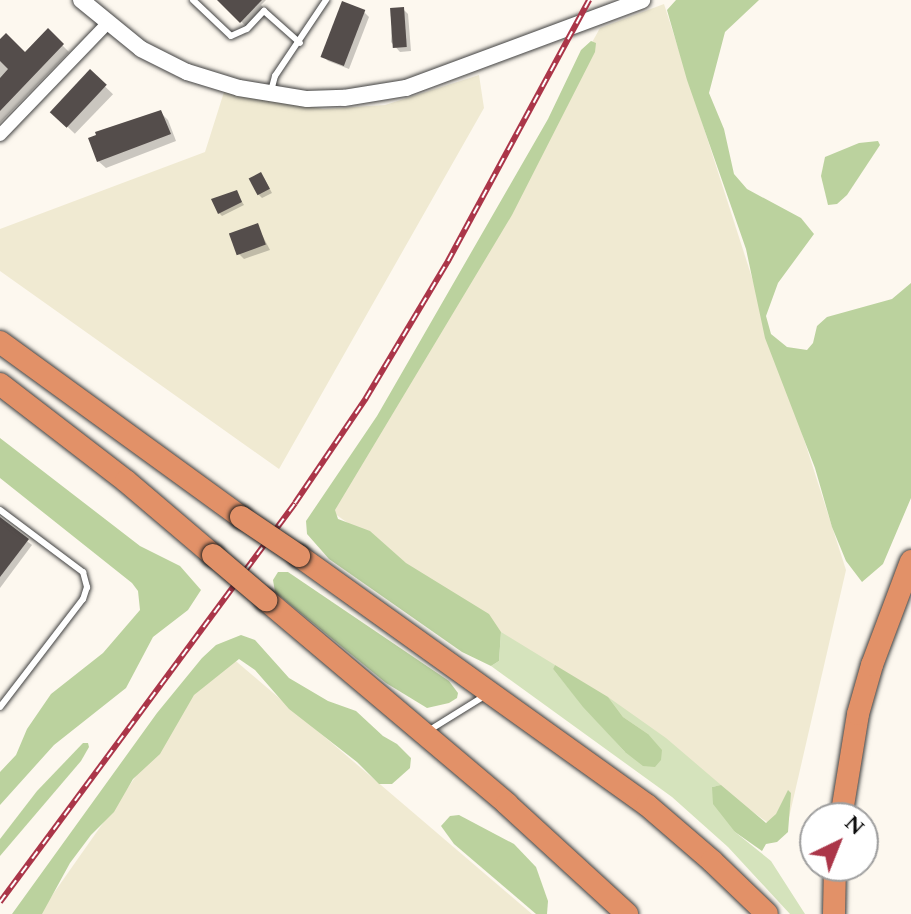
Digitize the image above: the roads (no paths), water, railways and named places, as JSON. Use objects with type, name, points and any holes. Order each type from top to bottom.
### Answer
[{"type":"highway","points":[[3,344],[241,517],[491,692],[683,834],[767,914]]},
{"type":"highway","points":[[0,384],[126,481],[572,860],[627,914]]},
{"type":"highway","points":[[844,802],[858,714],[872,665],[911,561]]},
{"type":"highway","points":[[834,914],[835,882]]},
{"type":"street","points":[[81,0],[141,49],[214,83],[270,94],[344,98],[406,88],[642,0]]},
{"type":"street","points":[[0,135],[107,24]]},
{"type":"lane","points":[[193,0],[231,36],[247,29],[264,11],[300,43]]},
{"type":"lane","points":[[270,94],[275,76],[326,0]]},
{"type":"lane","points":[[0,510],[83,572],[87,587],[83,599],[0,707]]},
{"type":"lane","points":[[424,733],[491,692]]},
{"type":"railway","points":[[0,902],[295,503],[366,398],[448,261],[589,0]]}]
